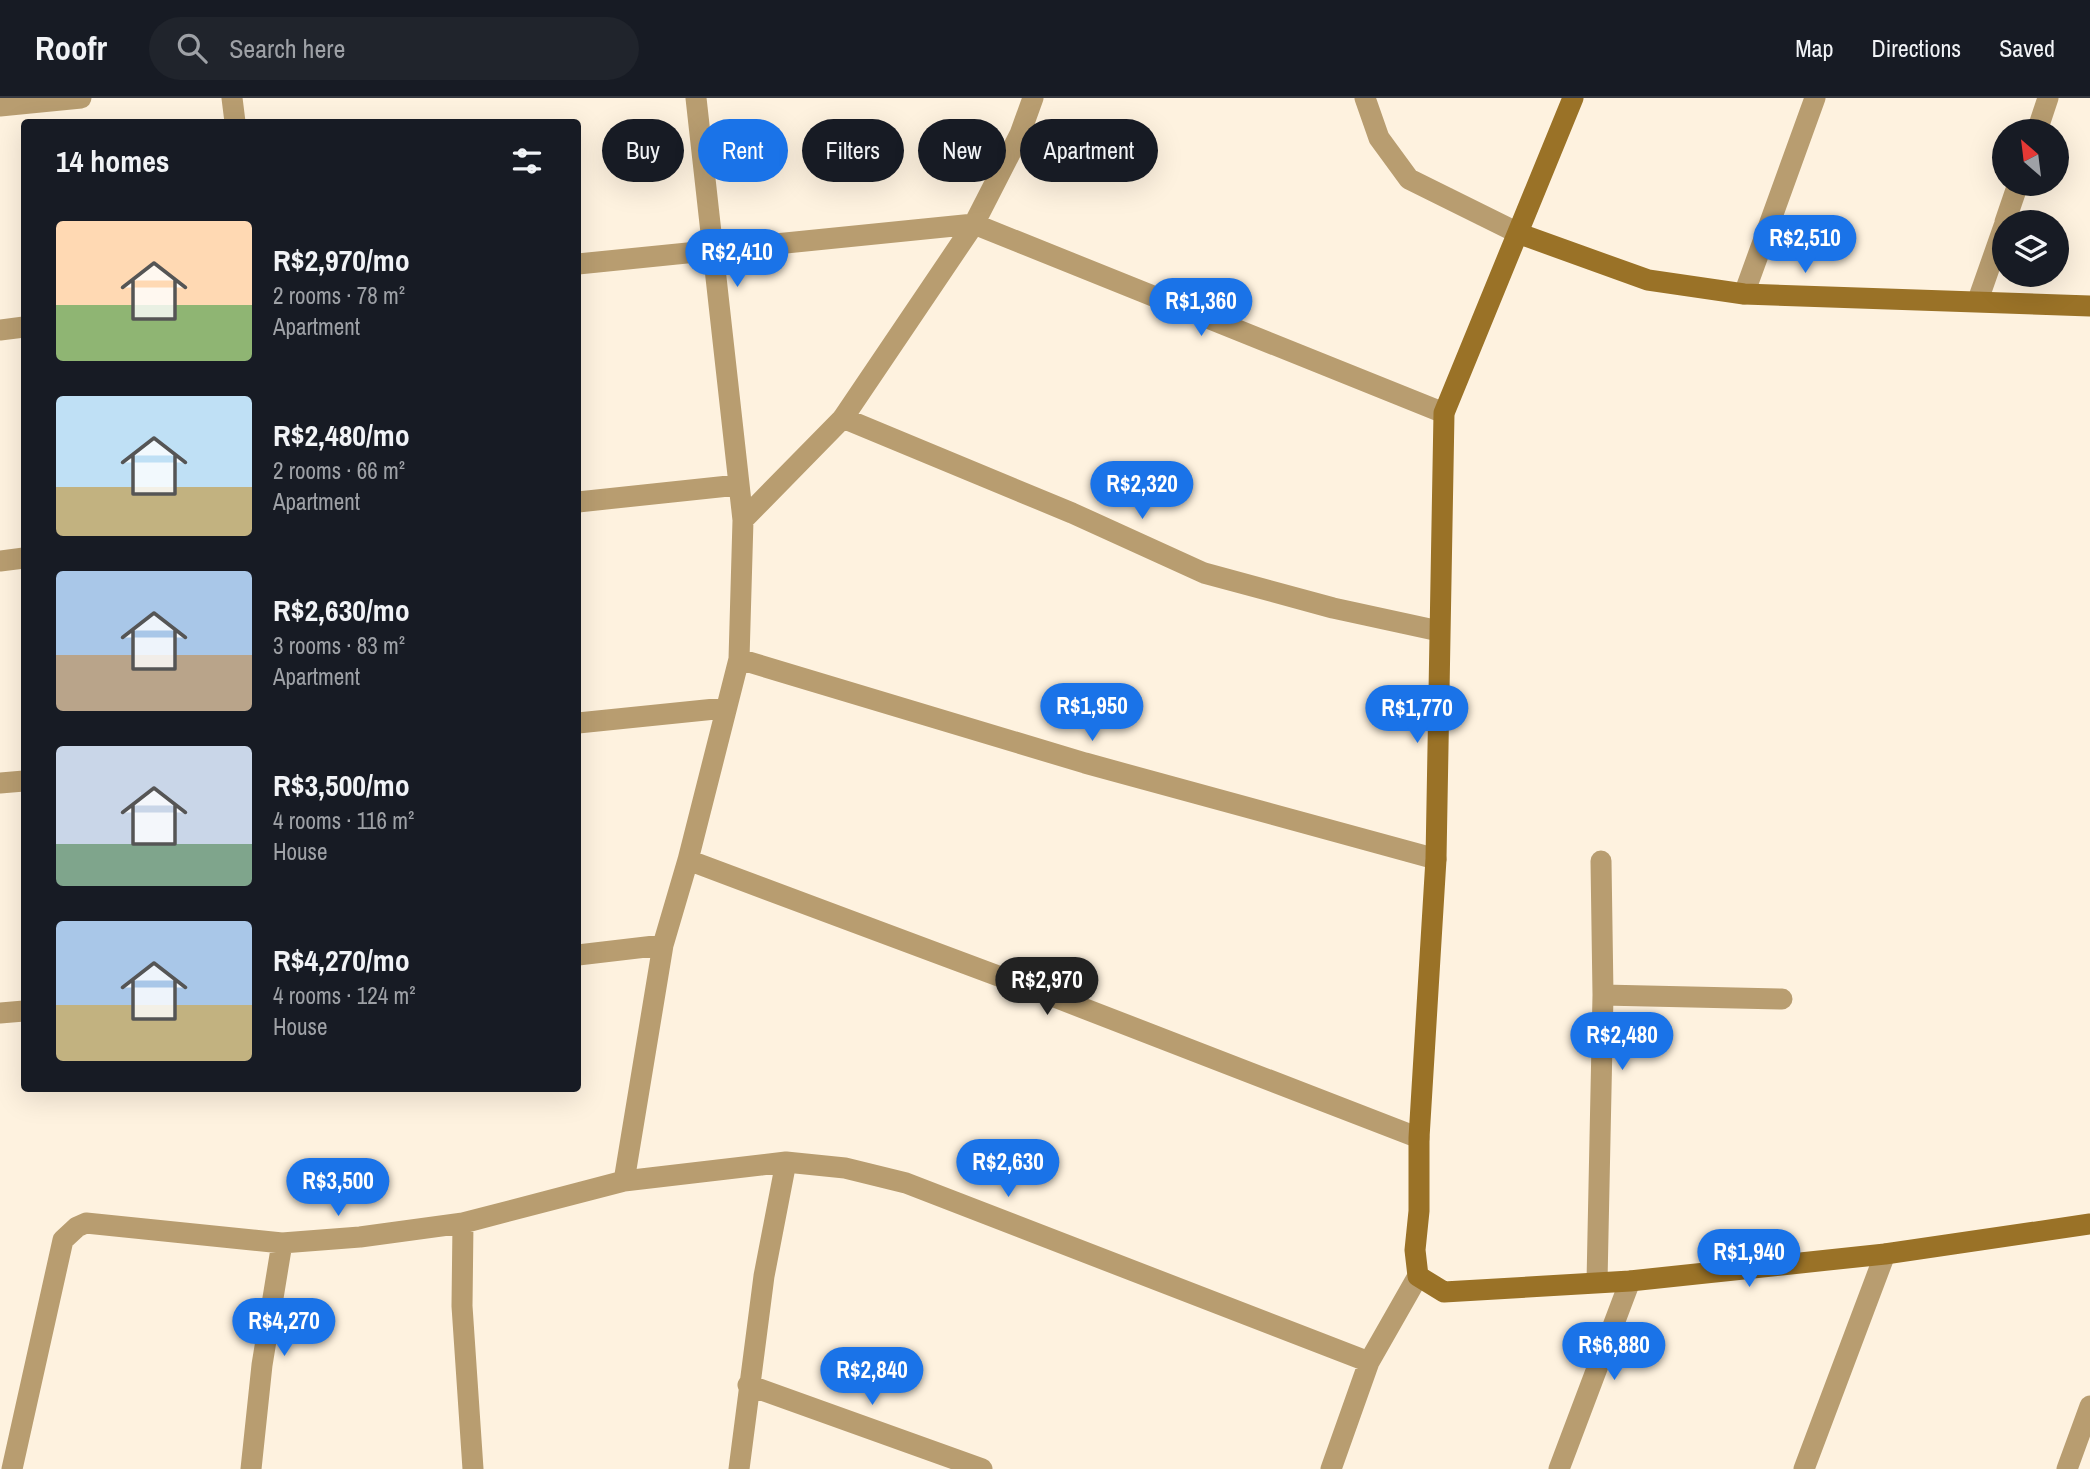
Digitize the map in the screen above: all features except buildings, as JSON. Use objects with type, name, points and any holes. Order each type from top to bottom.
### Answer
[{"type":"street","points":[[0,106],[81,98]]},
{"type":"street","points":[[232,98],[234,119]]},
{"type":"street","points":[[624,1181],[663,945],[688,860],[739,659],[743,520],[696,98]]},
{"type":"street","points":[[743,520],[843,418],[974,223],[1020,134],[1033,98]]},
{"type":"street","points":[[1365,98],[1379,138],[1409,179],[1520,234],[1648,280],[1744,294],[1978,300],[2090,306]]},
{"type":"street","points":[[1331,1469],[1369,1362],[1418,1276],[1415,1250],[1419,1138],[1436,859],[1444,412],[1520,234],[1573,98]]},
{"type":"street","points":[[1744,294],[1815,98]]},
{"type":"street","points":[[2041,119],[2048,98]]},
{"type":"street","points":[[581,264],[974,223],[1444,412]]},
{"type":"street","points":[[1978,300],[1992,259]]},
{"type":"street","points":[[0,330],[21,327]]},
{"type":"street","points":[[843,418],[1072,513],[1205,573],[1333,608],[1439,631]]},
{"type":"street","points":[[581,502],[738,485]]},
{"type":"street","points":[[0,561],[21,558]]},
{"type":"street","points":[[739,659],[1085,763],[1436,859]]},
{"type":"street","points":[[581,723],[725,708]]},
{"type":"street","points":[[0,783],[21,781]]},
{"type":"street","points":[[688,860],[1057,998],[1419,1138]]},
{"type":"street","points":[[1597,1282],[1603,995],[1601,861]]},
{"type":"street","points":[[581,955],[663,945]]},
{"type":"street","points":[[1603,995],[1782,999]]},
{"type":"street","points":[[0,1013],[21,1011]]},
{"type":"street","points":[[739,1469],[764,1276],[786,1163]]},
{"type":"street","points":[[12,1469],[61,1251],[69,1233],[86,1223],[282,1243],[360,1237],[463,1223],[624,1181],[786,1163],[845,1168],[906,1183],[1369,1362]]},
{"type":"street","points":[[463,1223],[461,1306],[473,1469]]},
{"type":"street","points":[[1418,1276],[1444,1292],[1630,1281],[1885,1254],[2090,1224]]},
{"type":"street","points":[[251,1469],[262,1365],[282,1243]]},
{"type":"street","points":[[1804,1469],[1885,1254]]},
{"type":"street","points":[[1559,1469],[1630,1281]]},
{"type":"street","points":[[748,1385],[982,1469]]},
{"type":"street","points":[[2067,1469],[2090,1406]]}]
